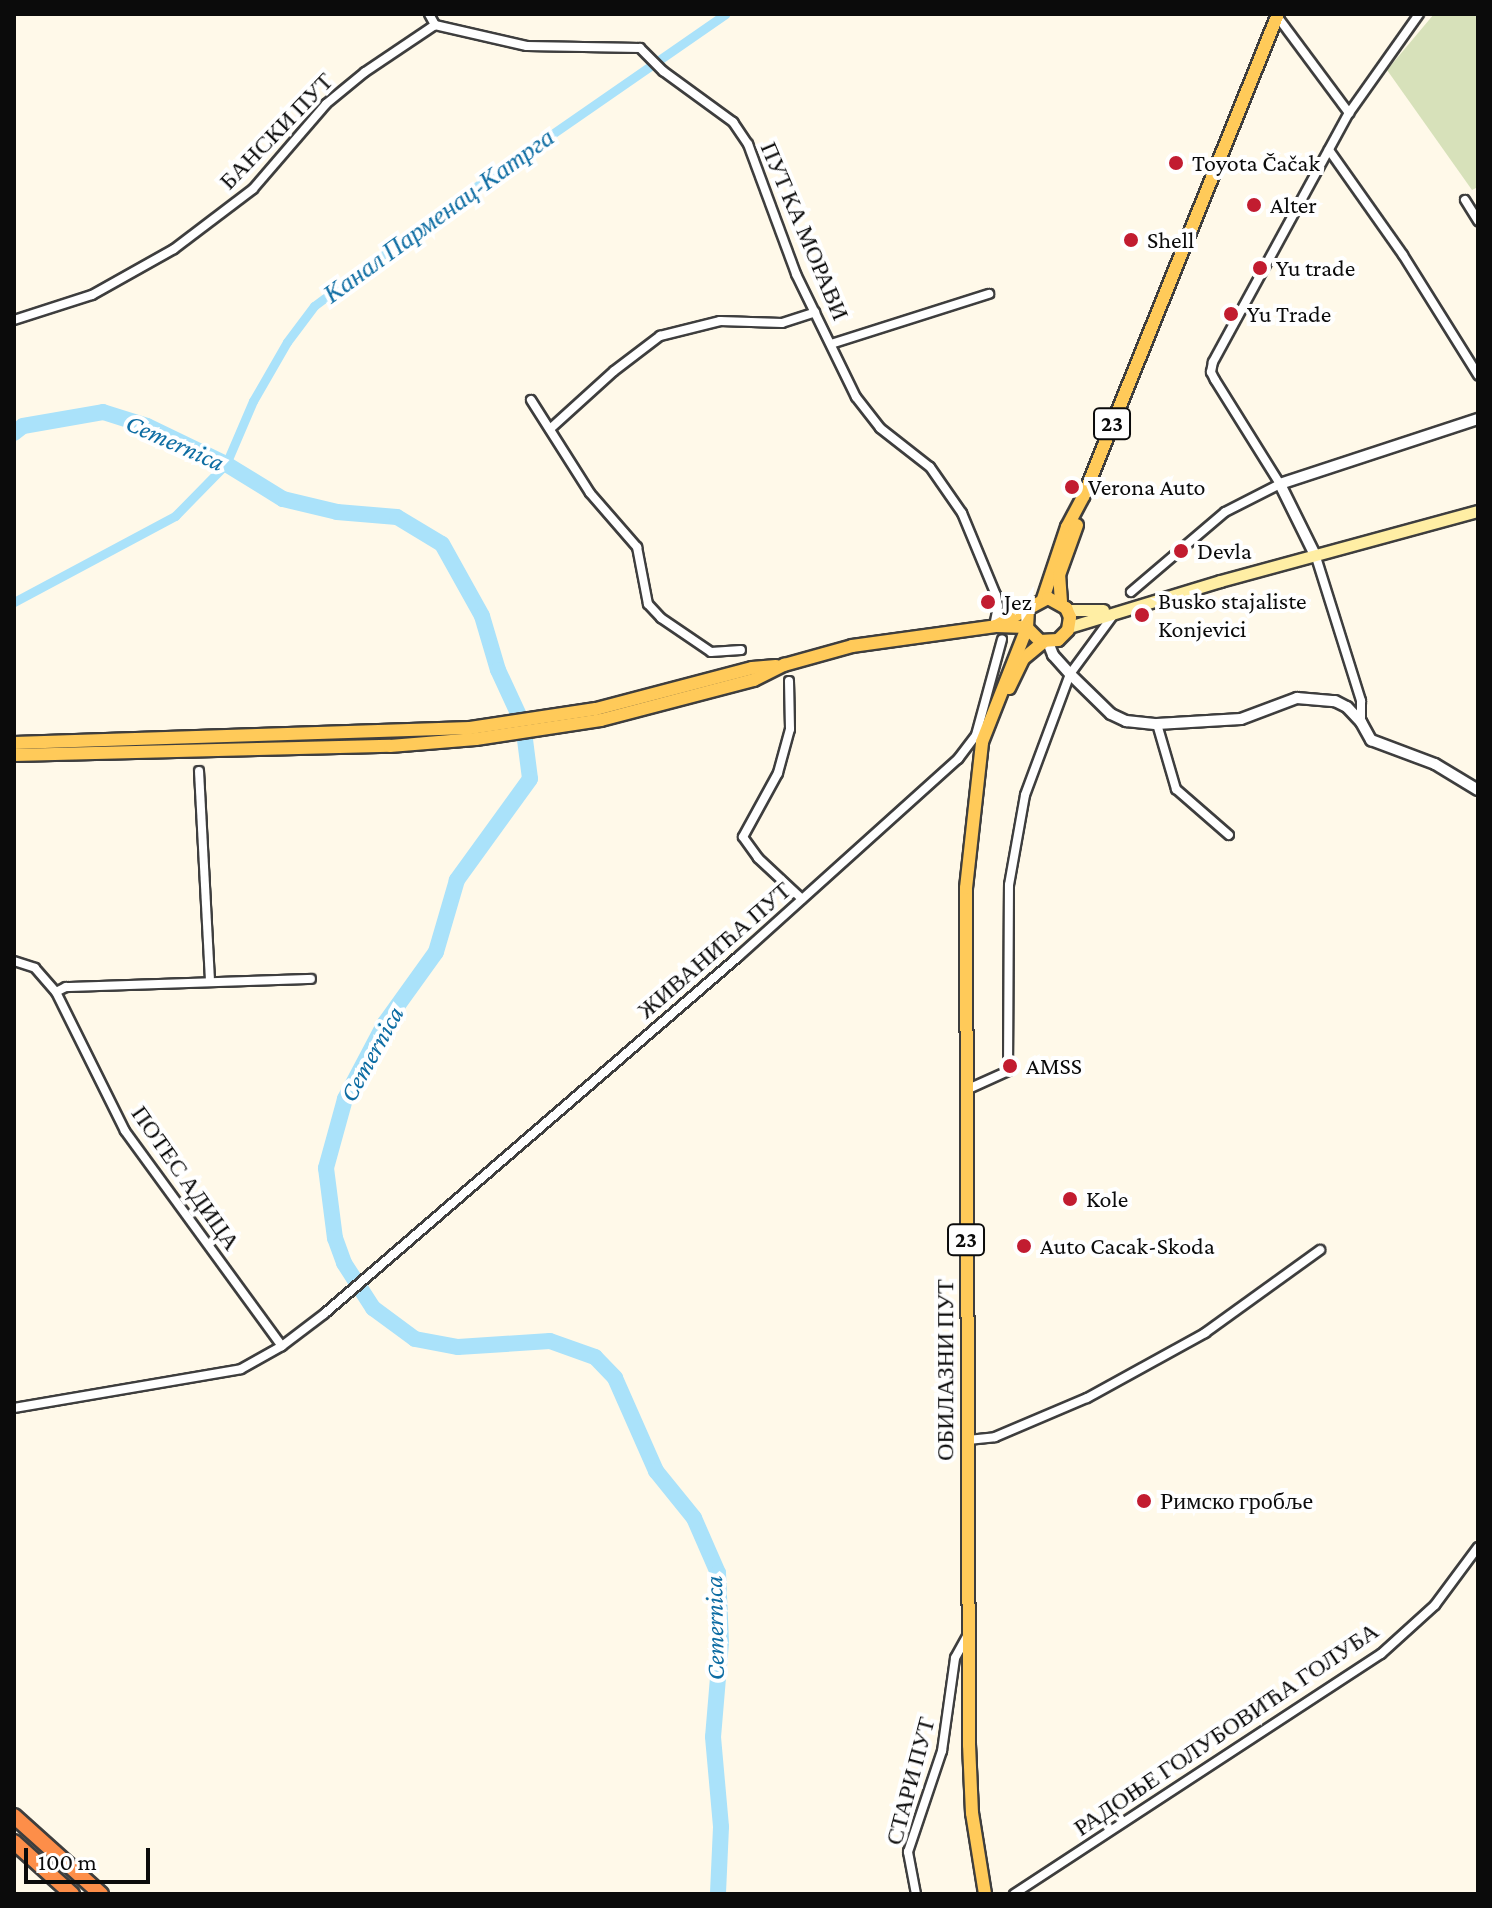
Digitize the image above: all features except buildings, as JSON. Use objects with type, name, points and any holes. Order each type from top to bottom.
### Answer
[{"type":"highway","points":[[14,1816],[101,1894]]},
{"type":"highway","points":[[14,1842],[69,1894]]},
{"type":"highway","points":[[14,1852],[69,1894]]},
{"type":"main road","name":"23","points":[[980,743],[1020,664],[1069,627],[1059,575],[1084,495],[1278,15]]},
{"type":"main road","name":"23","points":[[1043,599],[1067,527],[1084,495]]},
{"type":"main road","points":[[1069,627],[1115,610],[1478,511]]},
{"type":"main road","points":[[998,629],[1003,619],[1028,610],[1043,599],[1090,612],[1115,610]]},
{"type":"main road","name":"23","points":[[980,743],[1027,627],[1028,610]]},
{"type":"main road","points":[[14,755],[390,746],[599,714],[754,680],[784,665],[852,646],[1027,627],[1050,641]]},
{"type":"main road","points":[[998,629],[1014,657]]},
{"type":"main road","points":[[14,743],[473,734]]},
{"type":"main road","name":"ОБИЛАЗНИ ПУТ","points":[[980,743],[967,855],[968,1634],[970,1793],[985,1894]]},
{"type":"street","points":[[429,14],[435,25]]},
{"type":"street","points":[[1361,722],[1361,701],[1316,557],[1280,484],[1211,372],[1213,362],[1349,113],[1419,14]]},
{"type":"street","points":[[1278,15],[1349,113]]},
{"type":"street","name":"ПУТ КА МОРАВИ","points":[[435,25],[527,46],[632,45],[723,112],[742,133],[796,274],[866,412],[930,467],[962,513],[996,595]]},
{"type":"street","name":"БАНСКИ ПУТ","points":[[14,320],[92,295],[174,249],[253,189],[326,104],[365,72],[435,25]]},
{"type":"street","points":[[1329,150],[1403,255],[1478,375]]},
{"type":"street","points":[[1465,200],[1478,221]]},
{"type":"street","points":[[831,344],[989,294]]},
{"type":"street","points":[[550,429],[614,371],[660,336],[720,321],[782,323],[815,312]]},
{"type":"street","points":[[531,400],[590,493],[637,547],[648,604],[661,618],[711,652],[741,650]]},
{"type":"street","points":[[1131,592],[1225,512],[1280,484],[1478,419]]},
{"type":"street","name":"ЖИВАНИЋА ПУТ","points":[[282,1346],[396,1254],[958,759],[980,743],[998,629],[996,595]]},
{"type":"street","points":[[966,1090],[1004,1076],[1008,1070],[1009,885],[1031,773],[1070,674],[1115,610]]},
{"type":"street","points":[[1050,641],[1070,674],[1111,714],[1126,721],[1157,724],[1241,719],[1297,698],[1335,701],[1347,707],[1361,722],[1371,740],[1435,764],[1478,790]]},
{"type":"street","points":[[789,681],[790,729],[778,773],[743,837],[758,858],[802,899]]},
{"type":"street","points":[[1157,724],[1176,789],[1229,835]]},
{"type":"street","points":[[199,771],[210,980]]},
{"type":"street","points":[[14,961],[35,968],[56,992],[66,987],[311,979]]},
{"type":"street","name":"ПОТЕС АДИЦА","points":[[56,992],[125,1131],[282,1346]]},
{"type":"street","points":[[968,1440],[995,1437],[1087,1398],[1205,1333],[1320,1250]]},
{"type":"street","points":[[14,1408],[241,1369],[282,1346]]},
{"type":"street","name":"РАДОЊЕ ГОЛУБОВИЋА ГОЛУБА","points":[[1014,1894],[1381,1654],[1435,1605],[1478,1547]]},
{"type":"street","name":"СТАРИ ПУТ","points":[[916,1894],[908,1852],[942,1751],[955,1658],[968,1634]]},
{"type":"green space","points":[[1434,14],[1478,14],[1478,187],[1472,190],[1387,70]]},
{"type":"waterway","name":"Канал Парменац-Катрга","points":[[14,602],[175,516],[226,464],[253,401],[287,342],[314,306],[441,211],[726,14]]},
{"type":"waterway","name":"Cemernica","points":[[14,433],[23,426],[103,412],[147,426],[226,464],[283,499],[337,512],[397,517],[442,544],[482,616],[498,670],[523,724],[530,779],[457,880],[436,952],[385,1023],[345,1099],[326,1168],[335,1238],[344,1263],[373,1308],[415,1339],[458,1347],[550,1341],[595,1357],[615,1378],[656,1471],[694,1518],[718,1573],[721,1642],[713,1737],[721,1827],[718,1894]]},
{"type":"place","name":"Toyota Čačak","points":[[1176,163]]},
{"type":"place","name":"Alter","points":[[1254,205]]},
{"type":"place","name":"Shell","points":[[1131,240]]},
{"type":"place","name":"Yu trade","points":[[1260,268]]},
{"type":"place","name":"Yu Trade","points":[[1231,314]]},
{"type":"place","name":"Verona Auto","points":[[1072,487]]},
{"type":"place","name":"Devla","points":[[1181,551]]},
{"type":"place","name":"Jez","points":[[988,602]]},
{"type":"place","name":"Busko stajaliste Konjevici","points":[[1142,615]]},
{"type":"place","name":"AMSS","points":[[1010,1066]]},
{"type":"place","name":"Kole","points":[[1070,1199]]},
{"type":"place","name":"Auto Cacak-Skoda","points":[[1024,1246]]},
{"type":"place","name":"Римско гробље","points":[[1144,1501]]}]
